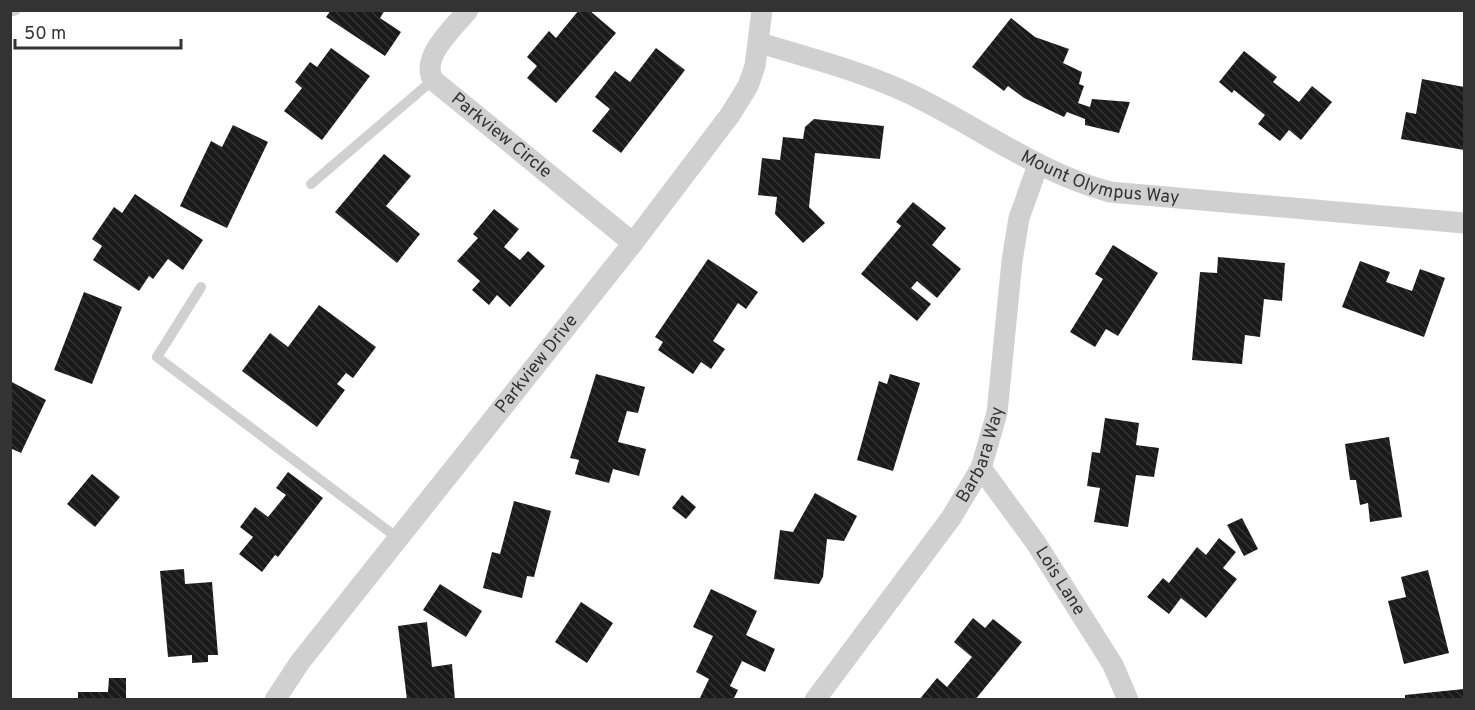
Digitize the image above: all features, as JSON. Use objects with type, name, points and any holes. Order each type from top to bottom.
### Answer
[{"type":"street","name":"Parkview Circle","points":[[468,10],[433,58],[430,70],[434,80],[633,243]]},
{"type":"street","name":"Parkview Drive","points":[[275,699],[300,662],[633,243],[730,115],[748,86],[760,44],[762,10]]},
{"type":"street","name":"Mount Olympus Way","points":[[760,44],[871,77],[907,93],[1038,165],[1089,186],[1130,195],[1464,222]]},
{"type":"street","name":"Barbara Way","points":[[815,699],[935,540],[981,468],[997,412],[1012,261],[1019,218],[1038,165]]},
{"type":"street","name":"Lois Lane","points":[[981,468],[1036,543],[1096,637],[1113,666],[1128,699]]},
{"type":"lane","points":[[10,12],[16,10]]},
{"type":"lane","points":[[311,184],[434,80]]},
{"type":"lane","points":[[201,287],[157,357],[399,539]]},
{"type":"building","points":[[331,10],[385,10],[380,18],[401,32],[385,56],[326,17]]},
{"type":"building","points":[[579,10],[589,10],[616,33],[556,103],[527,78],[537,66],[527,57],[549,31],[556,38]]},
{"type":"building","points":[[1011,18],[1035,37],[1069,49],[1063,63],[1082,72],[1079,84],[1084,86],[1078,103],[1090,107],[1092,99],[1130,102],[1119,133],[1085,125],[1085,119],[1067,112],[1064,117],[1024,98],[1008,86],[1004,91],[972,67]]},
{"type":"building","points":[[331,48],[370,76],[322,140],[284,111],[302,88],[295,82],[310,62],[317,67]]},
{"type":"building","points":[[656,48],[685,70],[621,153],[592,131],[610,109],[595,97],[615,71],[630,82]]},
{"type":"building","points":[[1244,51],[1277,77],[1273,82],[1299,102],[1312,86],[1332,102],[1301,140],[1289,130],[1280,141],[1258,124],[1265,115],[1234,90],[1232,93],[1219,82]]},
{"type":"building","points":[[1422,79],[1464,87],[1464,150],[1401,139],[1406,112],[1416,114]]},
{"type":"building","points":[[814,119],[884,126],[880,159],[815,153],[809,207],[825,223],[803,243],[775,214],[777,197],[758,195],[762,158],[780,160],[783,137],[803,139],[805,127]]},
{"type":"building","points":[[233,125],[268,142],[227,228],[180,206],[211,141],[222,147]]},
{"type":"building","points":[[384,154],[411,176],[386,206],[420,234],[397,263],[335,212]]},
{"type":"building","points":[[135,194],[203,240],[183,270],[168,259],[153,279],[149,276],[139,291],[93,260],[102,246],[92,239],[114,207],[122,213]]},
{"type":"building","points":[[913,202],[946,228],[932,245],[961,269],[937,298],[917,281],[911,288],[931,304],[917,321],[861,274],[901,226],[896,222]]},
{"type":"building","points":[[494,209],[519,229],[504,247],[520,260],[528,251],[545,266],[510,307],[497,295],[489,305],[472,290],[480,281],[457,261],[478,238],[473,234]]},
{"type":"building","points":[[1113,245],[1158,273],[1118,336],[1106,329],[1095,347],[1070,332],[1103,279],[1095,274]]},
{"type":"building","points":[[1218,257],[1285,263],[1282,301],[1264,299],[1260,337],[1245,335],[1242,364],[1192,360],[1200,272],[1217,273]]},
{"type":"building","points":[[708,259],[758,292],[746,309],[738,303],[713,341],[725,349],[711,369],[701,362],[693,374],[658,350],[663,342],[655,337]]},
{"type":"building","points":[[1360,261],[1390,272],[1386,282],[1412,291],[1420,269],[1445,278],[1424,337],[1342,307]]},
{"type":"building","points":[[84,292],[122,307],[92,384],[54,370]]},
{"type":"building","points":[[319,305],[376,347],[353,378],[346,373],[337,384],[345,390],[317,427],[242,371],[270,333],[288,347]]},
{"type":"building","points":[[596,374],[645,387],[638,413],[627,411],[618,442],[646,449],[639,476],[613,469],[609,483],[575,474],[579,460],[570,458]]},
{"type":"building","points":[[890,374],[920,383],[893,471],[857,460],[879,381],[887,384]]},
{"type":"building","points":[[10,381],[46,400],[21,453],[10,448]]},
{"type":"building","points":[[1105,418],[1139,423],[1136,445],[1159,448],[1154,477],[1136,475],[1128,527],[1094,522],[1100,488],[1087,486],[1092,452],[1100,453]]},
{"type":"building","points":[[1389,437],[1402,517],[1370,522],[1368,503],[1360,505],[1356,480],[1350,480],[1345,444]]},
{"type":"building","points":[[288,472],[323,498],[278,557],[275,555],[262,572],[239,554],[253,537],[240,527],[255,507],[268,517],[286,495],[276,488]]},
{"type":"building","points":[[92,474],[120,497],[95,527],[67,504]]},
{"type":"building","points":[[815,493],[857,516],[844,541],[827,539],[823,577],[819,584],[774,579],[780,530],[793,532]]},
{"type":"building","points":[[682,495],[696,507],[686,519],[672,508]]},
{"type":"building","points":[[514,501],[551,511],[534,577],[527,576],[522,598],[483,588],[492,552],[500,554]]},
{"type":"building","points":[[1242,518],[1258,549],[1244,556],[1227,525]]},
{"type":"building","points":[[1219,538],[1236,552],[1223,568],[1237,579],[1206,618],[1181,598],[1169,614],[1147,597],[1163,578],[1169,583],[1197,547],[1206,555]]},
{"type":"building","points":[[184,569],[185,584],[212,582],[218,655],[208,655],[208,662],[192,663],[192,655],[168,657],[160,571]]},
{"type":"building","points":[[1428,570],[1449,653],[1404,664],[1388,601],[1406,597],[1401,577]]},
{"type":"building","points":[[440,584],[482,611],[466,637],[423,610]]},
{"type":"building","points":[[711,589],[757,611],[746,635],[775,649],[765,672],[742,661],[730,686],[738,690],[733,700],[699,700],[709,679],[696,672],[713,636],[693,627]]},
{"type":"building","points":[[581,602],[613,623],[587,663],[555,642]]},
{"type":"building","points":[[973,618],[985,628],[993,619],[1022,642],[975,700],[919,700],[937,678],[947,687],[972,657],[954,642]]},
{"type":"building","points":[[427,622],[432,667],[452,664],[455,700],[407,700],[398,626]]},
{"type":"building","points":[[109,678],[126,678],[126,700],[78,700],[78,692],[108,692]]},
{"type":"building","points":[[1464,689],[1464,700],[1405,700],[1405,695]]}]
